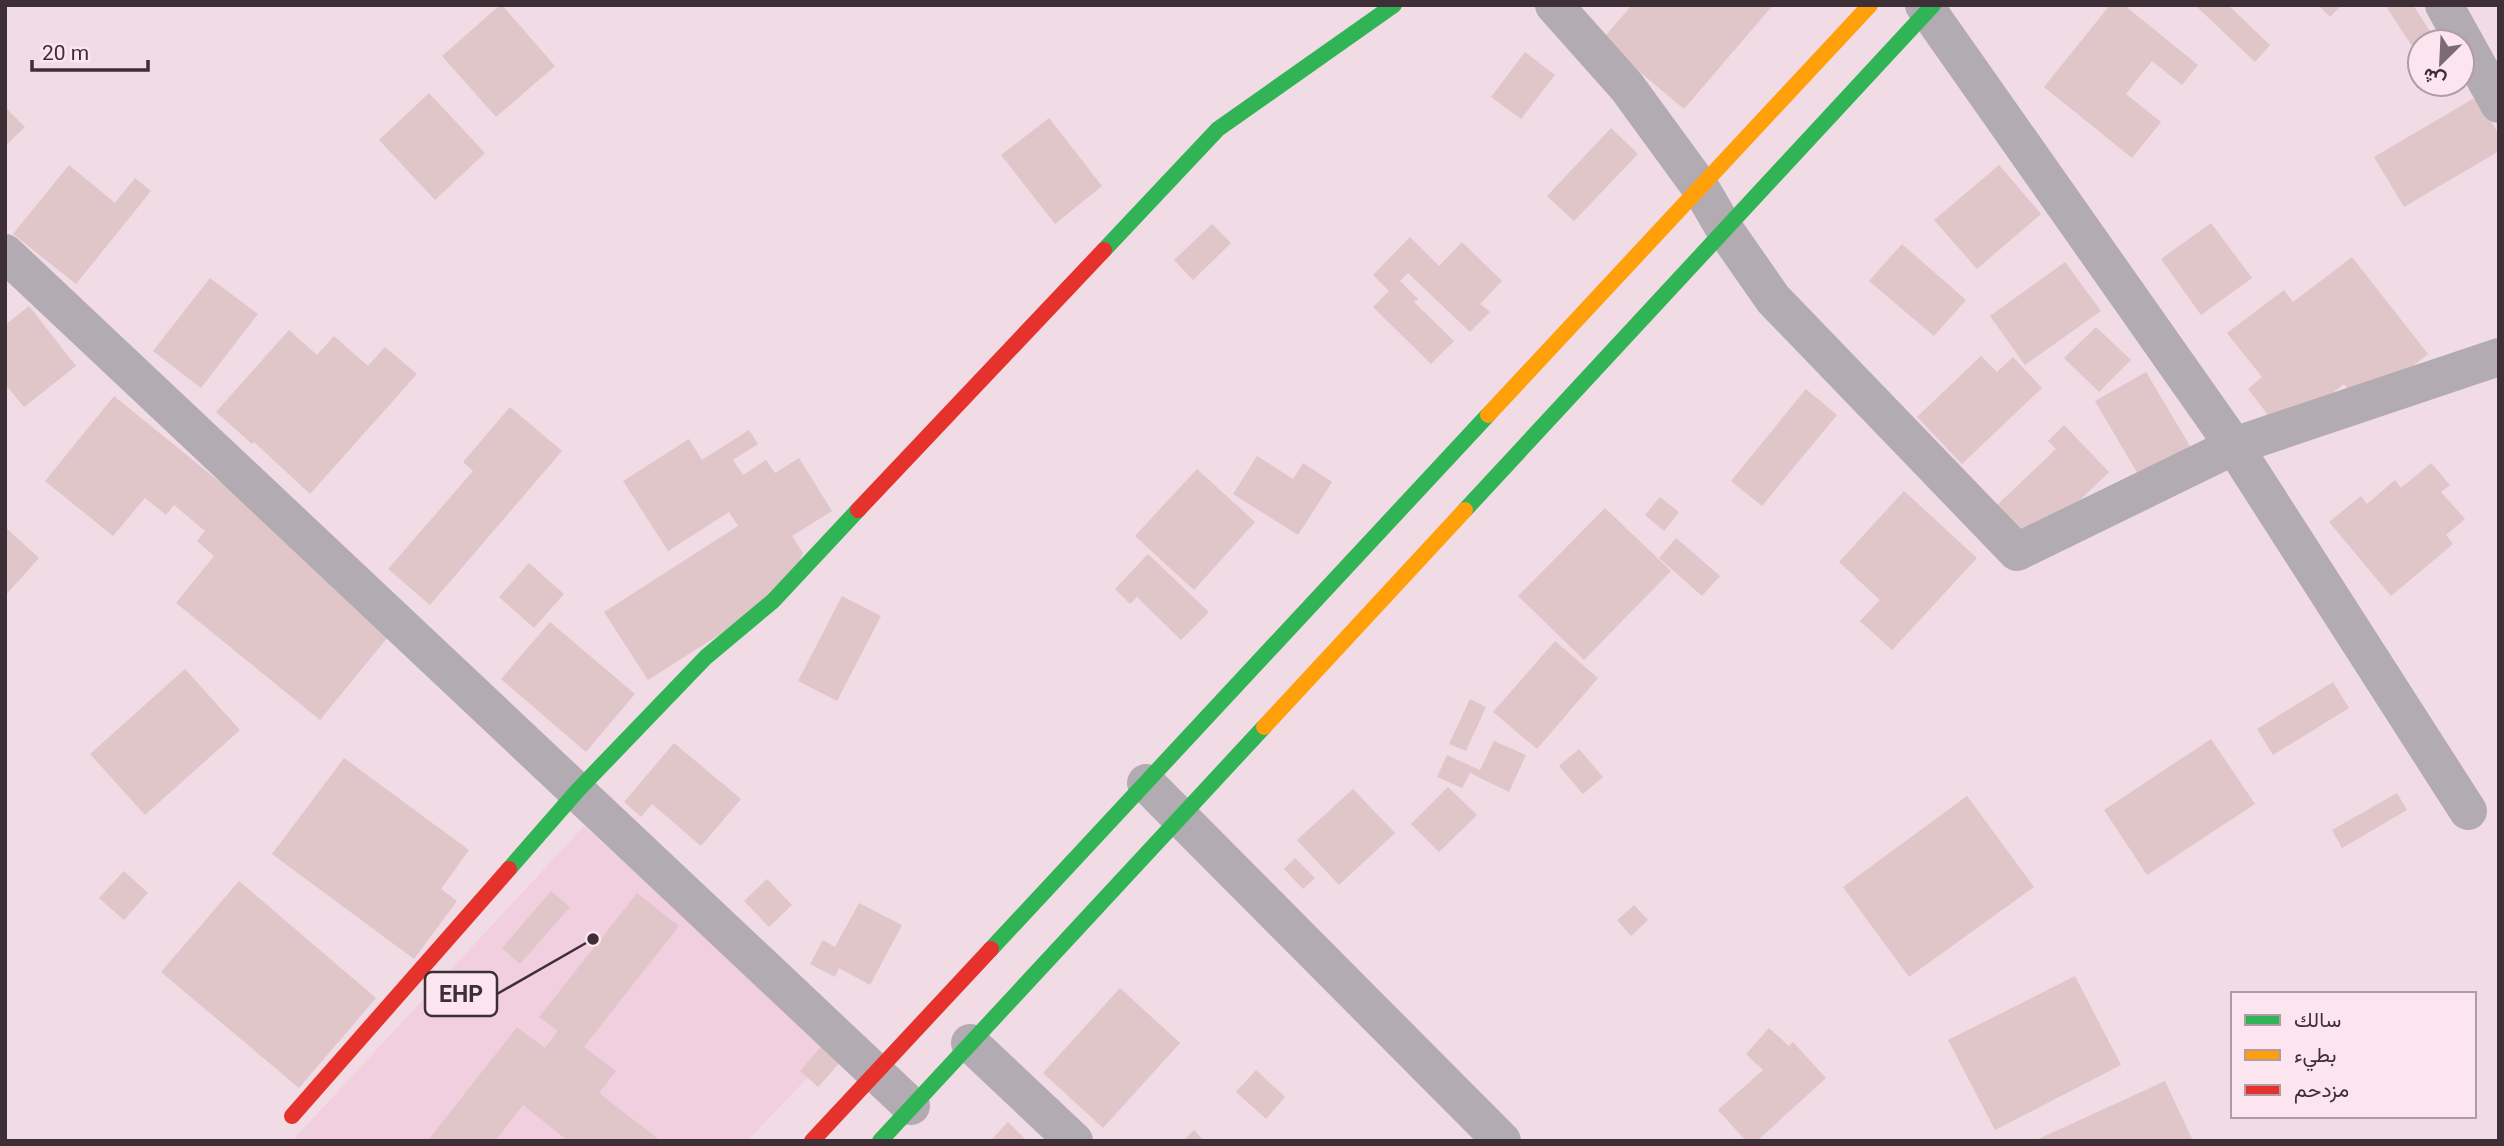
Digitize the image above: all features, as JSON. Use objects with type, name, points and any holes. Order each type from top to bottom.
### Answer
[{"type":"main road","points":[[292,1116],[578,790],[706,657],[773,601],[1218,129],[1394,5]]},
{"type":"main road","points":[[812,1141],[1870,5]]},
{"type":"main road","points":[[880,1141],[1725,230],[1928,7]]},
{"type":"street","points":[[1554,5],[1627,87],[1700,187],[1725,230],[1773,299],[2017,552],[2234,446],[2499,357]]},
{"type":"street","points":[[2444,5],[2499,104]]},
{"type":"street","points":[[1928,7],[2234,446],[2468,811]]},
{"type":"street","points":[[5,253],[911,1106]]},
{"type":"street","points":[[1146,783],[1502,1141]]},
{"type":"street","points":[[970,1043],[1074,1141]]},
{"type":"shaded area","points":[[584,826],[832,1052],[747,1141],[292,1141]]},
{"type":"building","points":[[500,5],[555,66],[496,117],[442,56]]},
{"type":"building","points":[[1632,5],[1773,5],[1684,109],[1602,40]]},
{"type":"building","points":[[2110,5],[2124,5],[2198,65],[2182,85],[2152,61],[2126,94],[2161,122],[2132,158],[2044,87]]},
{"type":"building","points":[[2195,5],[2228,5],[2270,45],[2255,62]]},
{"type":"building","points":[[2318,5],[2342,5],[2330,17]]},
{"type":"building","points":[[2391,5],[2413,5],[2428,28],[2406,28],[2406,37],[2387,8]]},
{"type":"building","points":[[1525,52],[1555,75],[1521,119],[1491,97]]},
{"type":"building","points":[[429,93],[485,153],[435,200],[379,140]]},
{"type":"building","points":[[2476,97],[2499,134],[2499,151],[2404,207],[2374,157]]},
{"type":"building","points":[[5,107],[25,127],[5,146]]},
{"type":"building","points":[[1049,118],[1102,186],[1055,224],[1001,155]]},
{"type":"building","points":[[1611,128],[1638,154],[1574,221],[1547,196]]},
{"type":"building","points":[[69,165],[115,203],[135,178],[151,191],[76,284],[13,234]]},
{"type":"building","points":[[1999,165],[2041,214],[1977,269],[1934,220]]},
{"type":"building","points":[[2211,223],[2252,278],[2201,315],[2161,259]]},
{"type":"building","points":[[1212,224],[1231,243],[1193,280],[1174,260]]},
{"type":"building","points":[[1410,237],[1439,266],[1462,242],[1502,281],[1480,304],[1490,312],[1470,332],[1408,273],[1400,281],[1418,299],[1414,302],[1454,341],[1431,364],[1373,307],[1389,291],[1373,275]]},
{"type":"building","points":[[1902,244],[1966,300],[1934,336],[1869,281]]},
{"type":"building","points":[[2352,257],[2428,354],[2362,406],[2344,384],[2282,433],[2248,389],[2262,377],[2227,333],[2284,290],[2293,302]]},
{"type":"building","points":[[2065,262],[2101,311],[2025,365],[1990,316]]},
{"type":"building","points":[[210,278],[258,314],[201,388],[153,351]]},
{"type":"building","points":[[29,306],[76,366],[24,407],[5,384],[5,325]]},
{"type":"building","points":[[2096,327],[2131,360],[2099,392],[2064,358]]},
{"type":"building","points":[[289,330],[317,355],[334,336],[368,366],[385,347],[417,374],[310,494],[254,442],[252,444],[216,412]]},
{"type":"building","points":[[1981,356],[1997,372],[2013,357],[2042,388],[1962,464],[1917,417]]},
{"type":"building","points":[[2146,372],[2193,451],[2142,481],[2095,401]]},
{"type":"building","points":[[1806,389],[1837,415],[1762,506],[1731,481]]},
{"type":"building","points":[[114,396],[397,626],[320,720],[176,603],[214,556],[197,541],[205,531],[174,505],[166,515],[145,498],[113,536],[45,481]]},
{"type":"building","points":[[510,407],[562,451],[430,605],[388,569],[473,471],[463,462]]},
{"type":"building","points":[[2064,425],[2109,472],[2035,544],[1997,505],[2056,449],[2048,441]]},
{"type":"building","points":[[749,430],[758,444],[733,460],[743,475],[766,460],[775,473],[799,458],[832,511],[792,536],[803,553],[788,591],[648,680],[604,612],[738,526],[729,512],[668,551],[623,481],[689,439],[702,460]]},
{"type":"building","points":[[1257,456],[1293,479],[1303,463],[1332,482],[1298,535],[1233,494]]},
{"type":"building","points":[[2431,463],[2450,485],[2441,492],[2465,519],[2446,535],[2453,544],[2391,596],[2329,522],[2361,496],[2367,504],[2395,480],[2401,488]]},
{"type":"building","points":[[1197,469],[1255,522],[1194,590],[1135,536]]},
{"type":"building","points":[[1904,491],[1977,558],[1892,650],[1860,621],[1880,600],[1839,562]]},
{"type":"building","points":[[1660,497],[1679,512],[1664,531],[1645,515]]},
{"type":"building","points":[[1605,508],[1671,571],[1584,660],[1518,596]]},
{"type":"building","points":[[5,527],[39,558],[5,596]]},
{"type":"building","points":[[1676,538],[1720,576],[1702,596],[1659,558]]},
{"type":"building","points":[[1148,554],[1209,612],[1181,640],[1137,597],[1130,604],[1115,589]]},
{"type":"building","points":[[529,563],[564,594],[534,628],[499,597]]},
{"type":"building","points":[[842,596],[881,616],[837,701],[798,681]]},
{"type":"building","points":[[550,622],[635,694],[586,752],[501,679]]},
{"type":"building","points":[[1555,641],[1598,678],[1537,749],[1493,712]]},
{"type":"building","points":[[185,669],[240,730],[145,815],[90,754]]},
{"type":"building","points":[[2333,682],[2349,708],[2273,755],[2257,729]]},
{"type":"building","points":[[1470,699],[1486,707],[1466,751],[1449,744]]},
{"type":"building","points":[[2211,739],[2255,804],[2147,875],[2104,810]]},
{"type":"building","points":[[1494,741],[1526,755],[1509,792],[1470,773],[1462,788],[1437,777],[1447,755],[1480,770]]},
{"type":"building","points":[[674,743],[741,799],[701,846],[652,804],[641,817],[624,802]]},
{"type":"building","points":[[1579,749],[1603,777],[1583,794],[1559,766]]},
{"type":"building","points":[[344,758],[469,850],[441,889],[457,901],[414,959],[272,854]]},
{"type":"building","points":[[1448,787],[1477,815],[1439,852],[1411,824]]},
{"type":"building","points":[[1353,789],[1395,833],[1339,885],[1297,840]]},
{"type":"building","points":[[2397,793],[2407,810],[2342,848],[2332,830]]},
{"type":"building","points":[[1967,796],[2034,887],[1909,977],[1843,887]]},
{"type":"building","points":[[1295,858],[1315,878],[1303,889],[1284,869]]},
{"type":"building","points":[[124,871],[148,893],[124,920],[99,898]]},
{"type":"building","points":[[767,879],[792,905],[769,927],[744,901]]},
{"type":"building","points":[[239,881],[376,998],[299,1088],[161,972]]},
{"type":"building","points":[[551,891],[570,907],[520,964],[502,948]]},
{"type":"building","points":[[637,893],[679,926],[584,1047],[616,1071],[599,1093],[661,1141],[568,1141],[523,1105],[495,1141],[429,1139],[517,1027],[545,1048],[558,1031],[539,1017]]},
{"type":"building","points":[[859,903],[902,925],[870,985],[839,968],[835,977],[810,964],[823,940],[835,947]]},
{"type":"building","points":[[1634,905],[1648,920],[1631,936],[1617,920]]},
{"type":"building","points":[[2075,976],[2121,1065],[1995,1130],[1948,1040]]},
{"type":"building","points":[[1120,988],[1180,1043],[1103,1128],[1043,1073]]},
{"type":"building","points":[[1769,1028],[1789,1046],[1793,1042],[1826,1078],[1757,1141],[1746,1141],[1718,1110],[1763,1070],[1746,1054]]},
{"type":"building","points":[[824,1043],[843,1059],[818,1087],[800,1071]]},
{"type":"building","points":[[1256,1070],[1285,1097],[1266,1119],[1236,1092]]},
{"type":"building","points":[[2165,1081],[2193,1141],[2034,1141]]},
{"type":"building","points":[[1008,1122],[1027,1141],[990,1141]]},
{"type":"building","points":[[1194,1130],[1204,1141],[1183,1141]]},
{"type":"traffic: fast","points":[[1104,250],[1218,129],[1394,5]]},
{"type":"traffic: fast","points":[[1465,510],[1933,5]]},
{"type":"traffic: fast","points":[[991,949],[1488,415]]},
{"type":"traffic: fast","points":[[509,869],[578,790],[706,657],[773,601],[858,510]]},
{"type":"traffic: fast","points":[[880,1141],[1264,727]]},
{"type":"traffic: slow","points":[[1488,415],[1870,5]]},
{"type":"traffic: slow","points":[[1264,727],[1465,510]]},
{"type":"traffic: jam","points":[[858,510],[1104,250]]},
{"type":"traffic: jam","points":[[292,1116],[509,869]]},
{"type":"traffic: jam","points":[[812,1141],[991,949]]},
{"type":"place","name":"EHP","points":[[593,939]]}]
